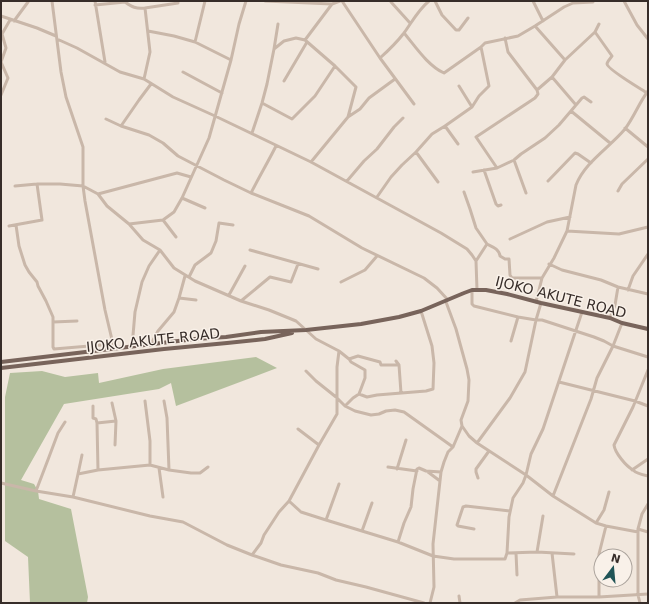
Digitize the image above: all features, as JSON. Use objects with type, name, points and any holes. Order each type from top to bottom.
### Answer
[{"type":"main road","name":"IJOKO AKUTE ROAD","points":[[1,362],[261,332],[306,330],[361,324],[421,312],[474,290],[486,290],[507,294],[610,318],[622,323],[648,329]]},
{"type":"main road","name":"IJOKO AKUTE ROAD","points":[[1,368],[265,339],[306,330]]},
{"type":"street","points":[[52,1],[61,72],[66,98],[83,148],[83,186],[105,310],[115,349]]},
{"type":"street","points":[[105,62],[95,3],[125,2],[131,7],[138,9],[178,3],[178,1]]},
{"type":"street","points":[[195,42],[206,1]]},
{"type":"street","points":[[129,224],[163,220],[174,212],[182,198],[209,138],[232,60],[246,1]]},
{"type":"street","points":[[265,1],[332,4],[341,1],[414,104]]},
{"type":"street","points":[[380,58],[396,43],[423,6],[429,1]]},
{"type":"street","points":[[435,1],[442,15],[456,30],[460,30],[468,18]]},
{"type":"street","points":[[534,1],[543,20]]},
{"type":"street","points":[[624,1],[637,25],[648,39]]},
{"type":"street","points":[[1,95],[8,78],[1,62],[6,48],[2,34],[28,2]]},
{"type":"street","points":[[391,2],[410,23]]},
{"type":"street","points":[[404,33],[430,64],[437,70],[444,73],[485,44],[518,36],[564,7],[573,3],[593,2]]},
{"type":"street","points":[[284,81],[306,41],[332,4]]},
{"type":"street","points":[[144,79],[150,52],[145,8]]},
{"type":"street","points":[[1,16],[37,28],[105,62],[120,72],[144,79],[173,97],[311,162],[441,233],[467,249],[476,261]]},
{"type":"street","points":[[252,133],[267,84],[278,24]]},
{"type":"street","points":[[537,90],[552,77],[565,60],[595,32],[599,24]]},
{"type":"street","points":[[535,26],[565,60]]},
{"type":"street","points":[[148,31],[195,42],[232,60]]},
{"type":"street","points":[[477,443],[510,398],[525,372],[536,320],[542,278],[549,264],[554,258],[567,231],[576,185],[579,178],[591,163],[625,128],[647,92],[608,66],[607,64],[612,56],[595,32]]},
{"type":"street","points":[[274,49],[284,41],[296,38],[306,41],[335,66],[356,87],[348,117]]},
{"type":"street","points":[[497,168],[476,137],[535,98],[538,94],[537,90],[508,52],[505,38]]},
{"type":"street","points":[[377,197],[402,164],[416,152],[432,134],[472,107],[479,96],[489,86],[481,47]]},
{"type":"street","points":[[262,103],[292,119],[315,96],[335,66]]},
{"type":"street","points":[[183,72],[222,93]]},
{"type":"street","points":[[552,77],[576,105]]},
{"type":"street","points":[[311,162],[348,117],[360,110],[369,98],[395,79]]},
{"type":"street","points":[[121,126],[151,84]]},
{"type":"street","points":[[459,86],[472,107]]},
{"type":"street","points":[[473,172],[497,168],[514,160],[546,138],[582,98],[584,97],[591,102]]},
{"type":"street","points":[[571,111],[610,143]]},
{"type":"street","points":[[347,181],[403,118]]},
{"type":"street","points":[[106,119],[121,126],[149,135],[163,143],[178,156],[224,180],[251,193],[309,216],[377,256],[424,278],[437,288],[447,301],[468,369],[468,401],[461,420],[462,426],[469,436],[477,443],[526,475],[553,496],[596,523],[606,526],[648,532]]},
{"type":"street","points":[[445,126],[458,144]]},
{"type":"street","points":[[625,128],[648,147]]},
{"type":"street","points":[[251,193],[267,166],[276,146]]},
{"type":"street","points":[[416,152],[438,182]]},
{"type":"street","points":[[548,181],[575,153],[591,163]]},
{"type":"street","points":[[618,191],[622,184],[648,159]]},
{"type":"street","points":[[514,160],[526,193]]},
{"type":"street","points":[[484,170],[496,204],[498,206],[501,205]]},
{"type":"street","points":[[98,194],[177,172],[191,177]]},
{"type":"street","points":[[9,226],[42,220],[37,184]]},
{"type":"street","points":[[15,186],[37,184],[83,186],[98,194],[107,206],[129,224],[143,240],[160,250],[174,268],[187,277],[195,282],[241,301],[296,321],[316,339],[339,351],[351,362],[365,370],[360,394],[353,398],[345,406]]},
{"type":"street","points":[[464,192],[476,228],[488,244],[499,252],[500,256],[505,259],[509,259],[510,275],[512,278],[542,278]]},
{"type":"street","points":[[182,198],[204,208]]},
{"type":"street","points":[[510,238],[547,222],[570,217]]},
{"type":"street","points":[[163,220],[176,237]]},
{"type":"street","points":[[152,344],[158,331],[174,312],[187,277],[195,265],[211,253],[216,241],[219,223],[234,225]]},
{"type":"street","points":[[16,224],[19,246],[25,265],[36,282],[53,317],[54,349],[113,344]]},
{"type":"street","points":[[567,231],[619,234],[648,227]]},
{"type":"street","points":[[488,244],[476,261],[472,304],[474,306],[518,317],[542,320],[576,330],[604,341],[612,346],[648,357]]},
{"type":"street","points":[[132,347],[134,312],[142,282],[149,266],[160,250]]},
{"type":"street","points":[[250,250],[318,269]]},
{"type":"street","points":[[628,290],[633,276],[648,254]]},
{"type":"street","points":[[341,282],[365,270],[377,256]]},
{"type":"street","points":[[241,301],[270,277],[291,282],[298,264]]},
{"type":"street","points":[[549,264],[562,270],[602,280],[618,288],[648,294]]},
{"type":"street","points":[[229,295],[245,266]]},
{"type":"street","points":[[610,318],[615,305],[618,288]]},
{"type":"street","points":[[179,298],[196,300]]},
{"type":"street","points":[[360,394],[367,397],[377,394],[426,391],[433,389],[434,363],[432,346],[421,312]]},
{"type":"street","points":[[290,501],[301,512],[398,542],[433,556],[454,559],[505,559],[507,553],[510,511],[514,498],[523,483],[531,454],[543,429],[582,312]]},
{"type":"street","points":[[510,341],[518,317]]},
{"type":"street","points":[[53,322],[76,321]]},
{"type":"street","points":[[553,496],[597,378],[622,323]]},
{"type":"street","points":[[252,555],[261,544],[264,536],[279,512],[290,501],[337,414],[336,398],[339,351]]},
{"type":"street","points":[[349,359],[358,356],[380,362],[381,365],[399,365]]},
{"type":"street","points":[[396,361],[399,365],[401,393]]},
{"type":"street","points":[[648,370],[614,445],[614,450],[632,470],[639,474],[648,476]]},
{"type":"street","points":[[306,371],[316,382],[345,406],[355,412],[371,415],[395,410],[404,412],[453,447]]},
{"type":"street","points":[[559,382],[635,401],[648,406]]},
{"type":"street","points":[[145,401],[150,441],[150,465]]},
{"type":"street","points":[[164,402],[167,418],[169,470]]},
{"type":"street","points":[[112,403],[116,421],[115,445]]},
{"type":"street","points":[[93,406],[93,418],[96,419],[97,423],[98,470]]},
{"type":"street","points":[[97,423],[116,421]]},
{"type":"street","points":[[36,491],[58,433],[65,422]]},
{"type":"street","points":[[430,603],[434,587],[433,556],[435,520],[441,472],[448,452],[453,447],[462,426]]},
{"type":"street","points":[[298,430],[319,445]]},
{"type":"street","points":[[397,469],[406,440]]},
{"type":"street","points":[[478,478],[476,469],[489,451]]},
{"type":"street","points":[[73,497],[82,455]]},
{"type":"street","points":[[632,470],[648,459]]},
{"type":"street","points":[[78,474],[98,470],[150,465],[169,470],[200,473],[208,467]]},
{"type":"street","points":[[388,467],[417,472]]},
{"type":"street","points":[[159,468],[163,497]]},
{"type":"street","points":[[398,542],[411,507],[413,489],[418,468],[426,471],[440,481]]},
{"type":"street","points":[[426,471],[441,472]]},
{"type":"street","points":[[3,484],[73,497],[150,516],[183,522],[227,545],[252,555],[318,573],[336,580],[424,603]]},
{"type":"street","points":[[326,520],[339,484]]},
{"type":"street","points":[[596,523],[604,510],[609,492]]},
{"type":"street","points":[[362,531],[372,503]]},
{"type":"street","points":[[640,603],[638,595],[638,530],[642,514],[648,504]]},
{"type":"street","points":[[474,529],[457,525],[463,507],[466,506],[510,511]]},
{"type":"street","points":[[537,552],[543,516]]},
{"type":"street","points":[[600,597],[600,554],[606,526]]},
{"type":"street","points":[[507,553],[537,552],[574,554]]},
{"type":"street","points":[[516,553],[517,575]]},
{"type":"street","points":[[552,553],[558,597]]},
{"type":"street","points":[[515,603],[520,600],[558,597],[600,597],[648,594]]},
{"type":"street","points":[[459,596],[460,603]]},
{"type":"green space","points":[[256,357],[277,368],[176,406],[171,383],[159,389],[64,404],[21,480],[34,484],[38,491],[39,499],[71,509],[88,597],[87,603],[30,603],[28,557],[5,541],[5,397],[10,373],[42,371],[65,377],[98,373],[99,383],[163,369]]}]
